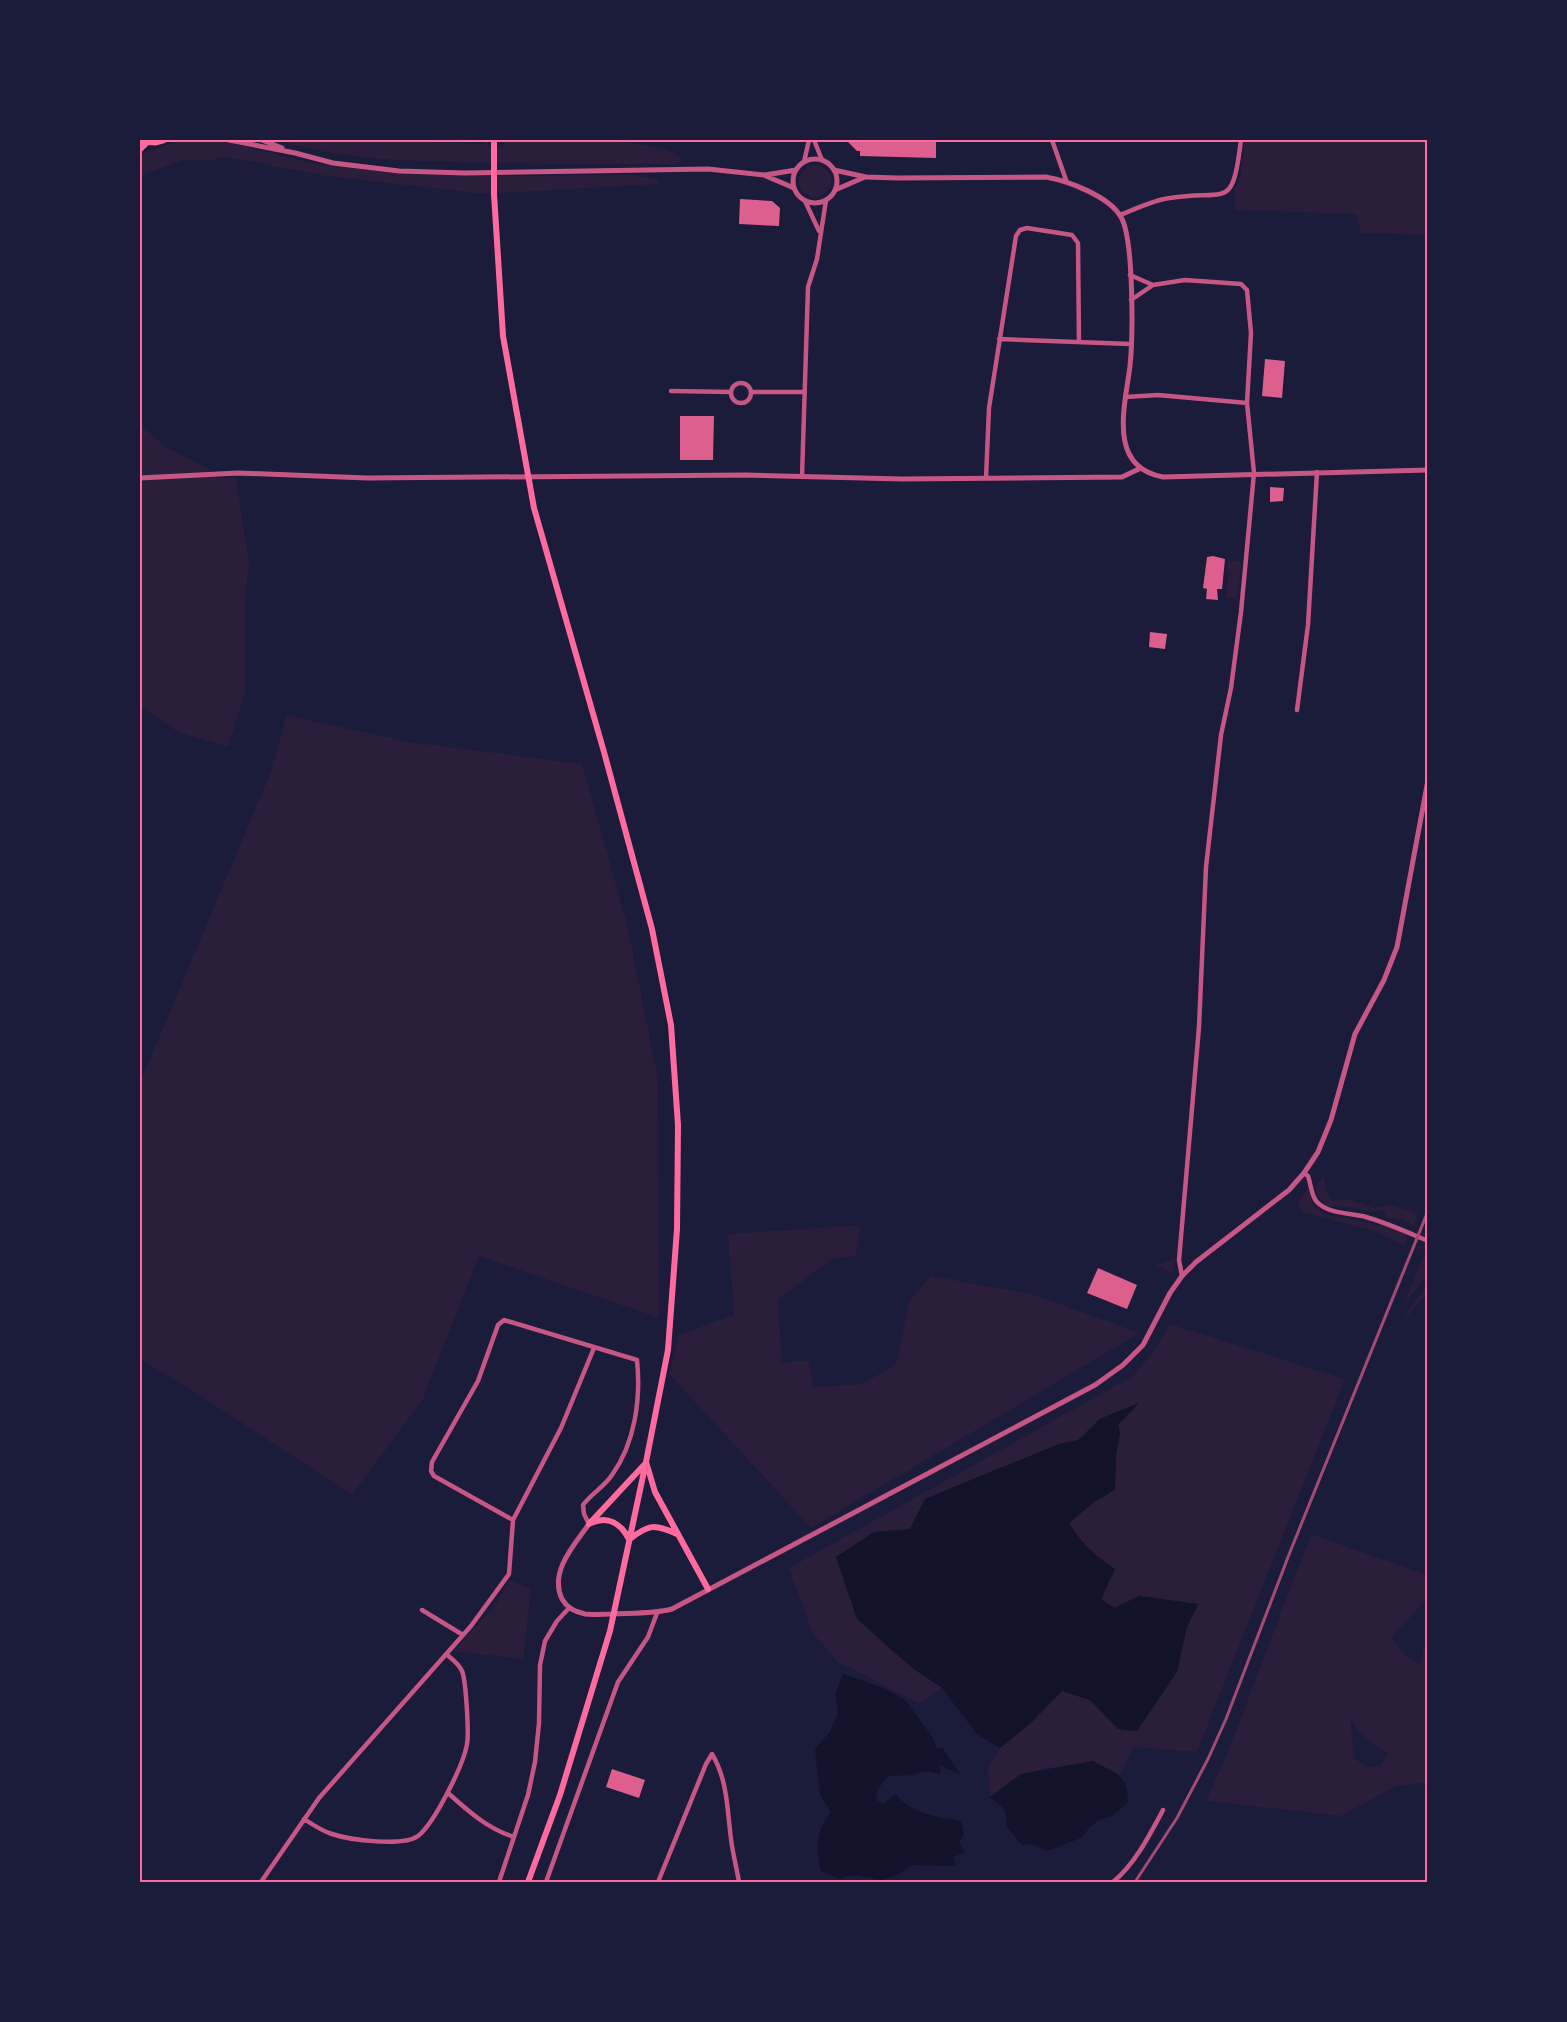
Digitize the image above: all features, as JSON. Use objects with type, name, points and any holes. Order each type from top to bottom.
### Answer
[{"type":"main road","points":[[142,144],[163,140]]},
{"type":"main road","points":[[494,140],[503,336],[524,457],[534,508],[652,929],[670,1025],[678,1125],[677,1229],[668,1350],[646,1462],[610,1631],[560,1795],[528,1882]]},
{"type":"main road","points":[[589,1524],[646,1462]]},
{"type":"main road","points":[[646,1462],[655,1492],[708,1589]]},
{"type":"main road","points":[[589,1524],[597,1520],[615,1522],[629,1539]]},
{"type":"main road","points":[[629,1539],[652,1526],[662,1527],[677,1534]]},
{"type":"street","points":[[230,140],[333,163],[399,171],[465,173],[708,170],[765,175],[796,170]]},
{"type":"street","points":[[261,140],[295,153]]},
{"type":"street","points":[[804,162],[809,140]]},
{"type":"street","points":[[814,140],[822,160],[834,170],[837,176],[835,190]]},
{"type":"street","points":[[1052,140],[1066,180]]},
{"type":"street","points":[[1120,214],[1169,198],[1216,196],[1226,193],[1233,184],[1237,171],[1241,140]]},
{"type":"street","points":[[822,160],[804,162],[796,170],[793,182],[796,194],[805,201],[812,203],[826,201]]},
{"type":"street","points":[[834,170],[866,177],[925,179],[1046,177],[1066,180],[1090,192],[1120,214],[1127,229],[1131,300],[1130,365],[1125,398],[1124,435],[1131,458],[1139,470],[1162,477],[1428,470]]},
{"type":"street","points":[[765,175],[794,188]]},
{"type":"street","points":[[802,477],[808,287],[817,259],[826,201],[835,190],[866,177]]},
{"type":"street","points":[[805,201],[820,234]]},
{"type":"street","points":[[986,478],[989,408],[1016,236],[1020,230],[1027,228],[1072,235],[1078,243],[1079,342]]},
{"type":"street","points":[[1130,275],[1153,285]]},
{"type":"street","points":[[1131,300],[1153,285],[1185,280],[1241,284],[1247,290],[1251,333],[1247,403],[1254,473],[1239,631],[1221,735],[1206,867],[1199,1027],[1179,1260],[1182,1275]]},
{"type":"street","points":[[999,339],[1130,344]]},
{"type":"street","points":[[743,383],[751,392],[747,401],[740,403],[734,400],[731,392],[734,386],[743,383]]},
{"type":"street","points":[[671,391],[731,392]]},
{"type":"street","points":[[751,392],[803,392]]},
{"type":"street","points":[[1125,398],[1158,395],[1247,403]]},
{"type":"street","points":[[140,478],[238,473],[367,478],[734,475],[902,479],[1122,477],[1139,470]]},
{"type":"street","points":[[1297,710],[1308,624],[1317,472]]},
{"type":"street","points":[[513,1520],[434,1476],[431,1471],[432,1462],[478,1381],[498,1325],[504,1320],[637,1360],[639,1376],[637,1404],[631,1433],[610,1477],[583,1505],[589,1524],[561,1568],[559,1593],[569,1608],[586,1614],[657,1613],[672,1609],[1095,1385],[1123,1365],[1143,1345],[1182,1275],[1265,1209],[1304,1173],[1318,1152],[1331,1120],[1355,1034],[1384,980],[1397,947],[1428,780]]},
{"type":"street","points":[[1304,1173],[1308,1176],[1313,1197],[1318,1204],[1332,1210],[1394,1226],[1428,1240]]},
{"type":"street","points":[[261,1882],[319,1798],[463,1635],[509,1574],[513,1520],[561,1428],[594,1348]]},
{"type":"street","points":[[499,1882],[528,1795],[535,1762],[539,1723],[540,1665],[544,1641],[569,1608]]},
{"type":"street","points":[[422,1610],[463,1635]]},
{"type":"street","points":[[546,1882],[618,1682],[648,1637],[657,1613]]},
{"type":"street","points":[[304,1819],[333,1835],[382,1841],[410,1840],[418,1836],[425,1828],[448,1793],[468,1743],[462,1671],[446,1654]]},
{"type":"street","points":[[658,1882],[712,1754],[720,1767],[728,1802],[732,1845],[739,1882]]},
{"type":"street","points":[[448,1793],[473,1815],[501,1833],[514,1837]]},
{"type":"street","points":[[1113,1882],[1123,1874],[1163,1810]]},
{"type":"shaded area","points":[[180,140],[220,140],[311,163],[401,174],[634,175],[656,179],[659,184],[485,194],[326,176],[227,157],[210,160],[184,160],[140,176],[141,155]]},
{"type":"shaded area","points":[[278,140],[377,140],[483,144],[483,140],[488,140],[488,145],[503,149],[504,140],[598,140],[650,146],[670,151],[682,159],[678,164],[406,160],[319,151]]},
{"type":"shaded area","points":[[1244,140],[1427,140],[1427,235],[1361,233],[1356,214],[1235,210],[1235,188],[1241,176]]},
{"type":"shaded area","points":[[815,165],[826,170],[831,181],[826,192],[815,197],[804,192],[799,181],[804,170]]},
{"type":"shaded area","points":[[140,420],[141,424],[164,446],[210,469],[207,477],[236,478],[249,564],[245,600],[245,692],[228,747],[178,732],[140,706]]},
{"type":"shaded area","points":[[1228,560],[1242,562],[1237,599],[1226,598]]},
{"type":"shaded area","points":[[286,715],[409,742],[582,764],[627,924],[658,1079],[659,1318],[479,1256],[423,1399],[352,1495],[140,1359],[140,1083],[272,769]]},
{"type":"shaded area","points":[[1324,1174],[1325,1189],[1333,1201],[1348,1199],[1374,1208],[1389,1205],[1418,1213],[1414,1225],[1400,1219],[1386,1218],[1385,1211],[1371,1212],[1349,1207],[1327,1206],[1317,1196],[1316,1187]]},
{"type":"shaded area","points":[[1308,1187],[1313,1205],[1326,1214],[1393,1228],[1408,1235],[1404,1245],[1374,1231],[1302,1212],[1298,1204]]},
{"type":"shaded area","points":[[861,1225],[856,1256],[834,1258],[778,1299],[782,1362],[809,1361],[814,1387],[861,1384],[896,1365],[909,1301],[931,1276],[1032,1294],[1140,1333],[811,1528],[670,1375],[678,1335],[734,1315],[728,1234]]},
{"type":"shaded area","points":[[1427,1251],[1427,1275],[1403,1306],[1425,1253]]},
{"type":"shaded area","points":[[1176,1258],[1173,1274],[1156,1265]]},
{"type":"shaded area","points":[[1427,1286],[1427,1294],[1404,1320],[1410,1307]]},
{"type":"shaded area","points":[[1170,1324],[1345,1379],[1197,1752],[1133,1747],[1120,1775],[1093,1761],[1044,1769],[1021,1774],[990,1797],[988,1767],[1000,1748],[1030,1724],[1062,1691],[1090,1700],[1118,1729],[1177,1672],[1187,1627],[1198,1604],[1139,1596],[1115,1608],[1101,1599],[1115,1569],[1089,1549],[1069,1523],[1094,1502],[1115,1490],[1116,1457],[1120,1433],[1118,1425],[1137,1404],[1100,1419],[1078,1440],[1059,1444],[925,1499],[910,1529],[874,1532],[911,1667],[942,1688],[920,1704],[838,1662],[813,1634],[789,1568],[1133,1376],[1153,1352]]},
{"type":"shaded area","points":[[1139,1403],[1118,1425],[1120,1433],[1116,1457],[1115,1490],[1094,1502],[1069,1523],[1089,1549],[1115,1569],[1101,1599],[1114,1608],[1139,1596],[1198,1604],[1187,1627],[1177,1672],[1137,1731],[1118,1729],[1090,1700],[1062,1691],[1030,1724],[1000,1748],[977,1734],[942,1688],[911,1667],[857,1619],[836,1557],[874,1532],[910,1529],[925,1499],[1059,1444],[1078,1440],[1100,1419]]},
{"type":"shaded area","points":[[1311,1534],[1427,1575],[1427,1599],[1392,1637],[1405,1655],[1421,1664],[1427,1640],[1427,1782],[1396,1786],[1341,1816],[1206,1801],[1227,1754]],"holes":[[[1350,1718],[1359,1732],[1372,1744],[1388,1753],[1380,1765],[1367,1767],[1354,1758]]]},
{"type":"shaded area","points":[[510,1580],[531,1589],[523,1659],[453,1651],[495,1606]]},
{"type":"shaded area","points":[[843,1674],[886,1689],[906,1701],[933,1738],[937,1750],[942,1747],[960,1774],[939,1765],[941,1774],[925,1771],[912,1775],[888,1776],[878,1789],[876,1800],[884,1804],[895,1794],[917,1810],[961,1821],[964,1834],[959,1842],[965,1852],[953,1857],[956,1866],[912,1865],[897,1875],[882,1880],[853,1875],[839,1879],[820,1870],[818,1840],[822,1827],[831,1812],[820,1795],[815,1749],[830,1732],[838,1713],[835,1695]]},
{"type":"shaded area","points":[[1093,1761],[1114,1772],[1123,1780],[1128,1802],[1112,1816],[1099,1820],[1081,1838],[1047,1851],[1032,1844],[1022,1845],[1006,1826],[1006,1813],[1002,1807],[990,1797],[1021,1774]]},
{"type":"building","points":[[846,140],[936,140],[936,158],[860,156],[860,151],[857,151]]},
{"type":"building","points":[[740,199],[772,201],[780,208],[779,226],[739,224]]},
{"type":"building","points":[[1265,359],[1285,361],[1282,398],[1262,396]]},
{"type":"building","points":[[680,416],[714,416],[713,460],[680,460]]},
{"type":"building","points":[[1270,487],[1284,488],[1283,501],[1270,502]]},
{"type":"building","points":[[1207,557],[1225,559],[1222,589],[1217,589],[1218,600],[1206,599],[1207,589],[1203,588]]},
{"type":"building","points":[[1150,632],[1167,634],[1165,649],[1149,647]]},
{"type":"building","points":[[1098,1268],[1137,1285],[1127,1309],[1087,1293]]},
{"type":"building","points":[[612,1769],[645,1780],[639,1798],[606,1787]]},
{"type":"railway","points":[[1135,1882],[1177,1818],[1226,1719],[1290,1552],[1428,1211]]}]
